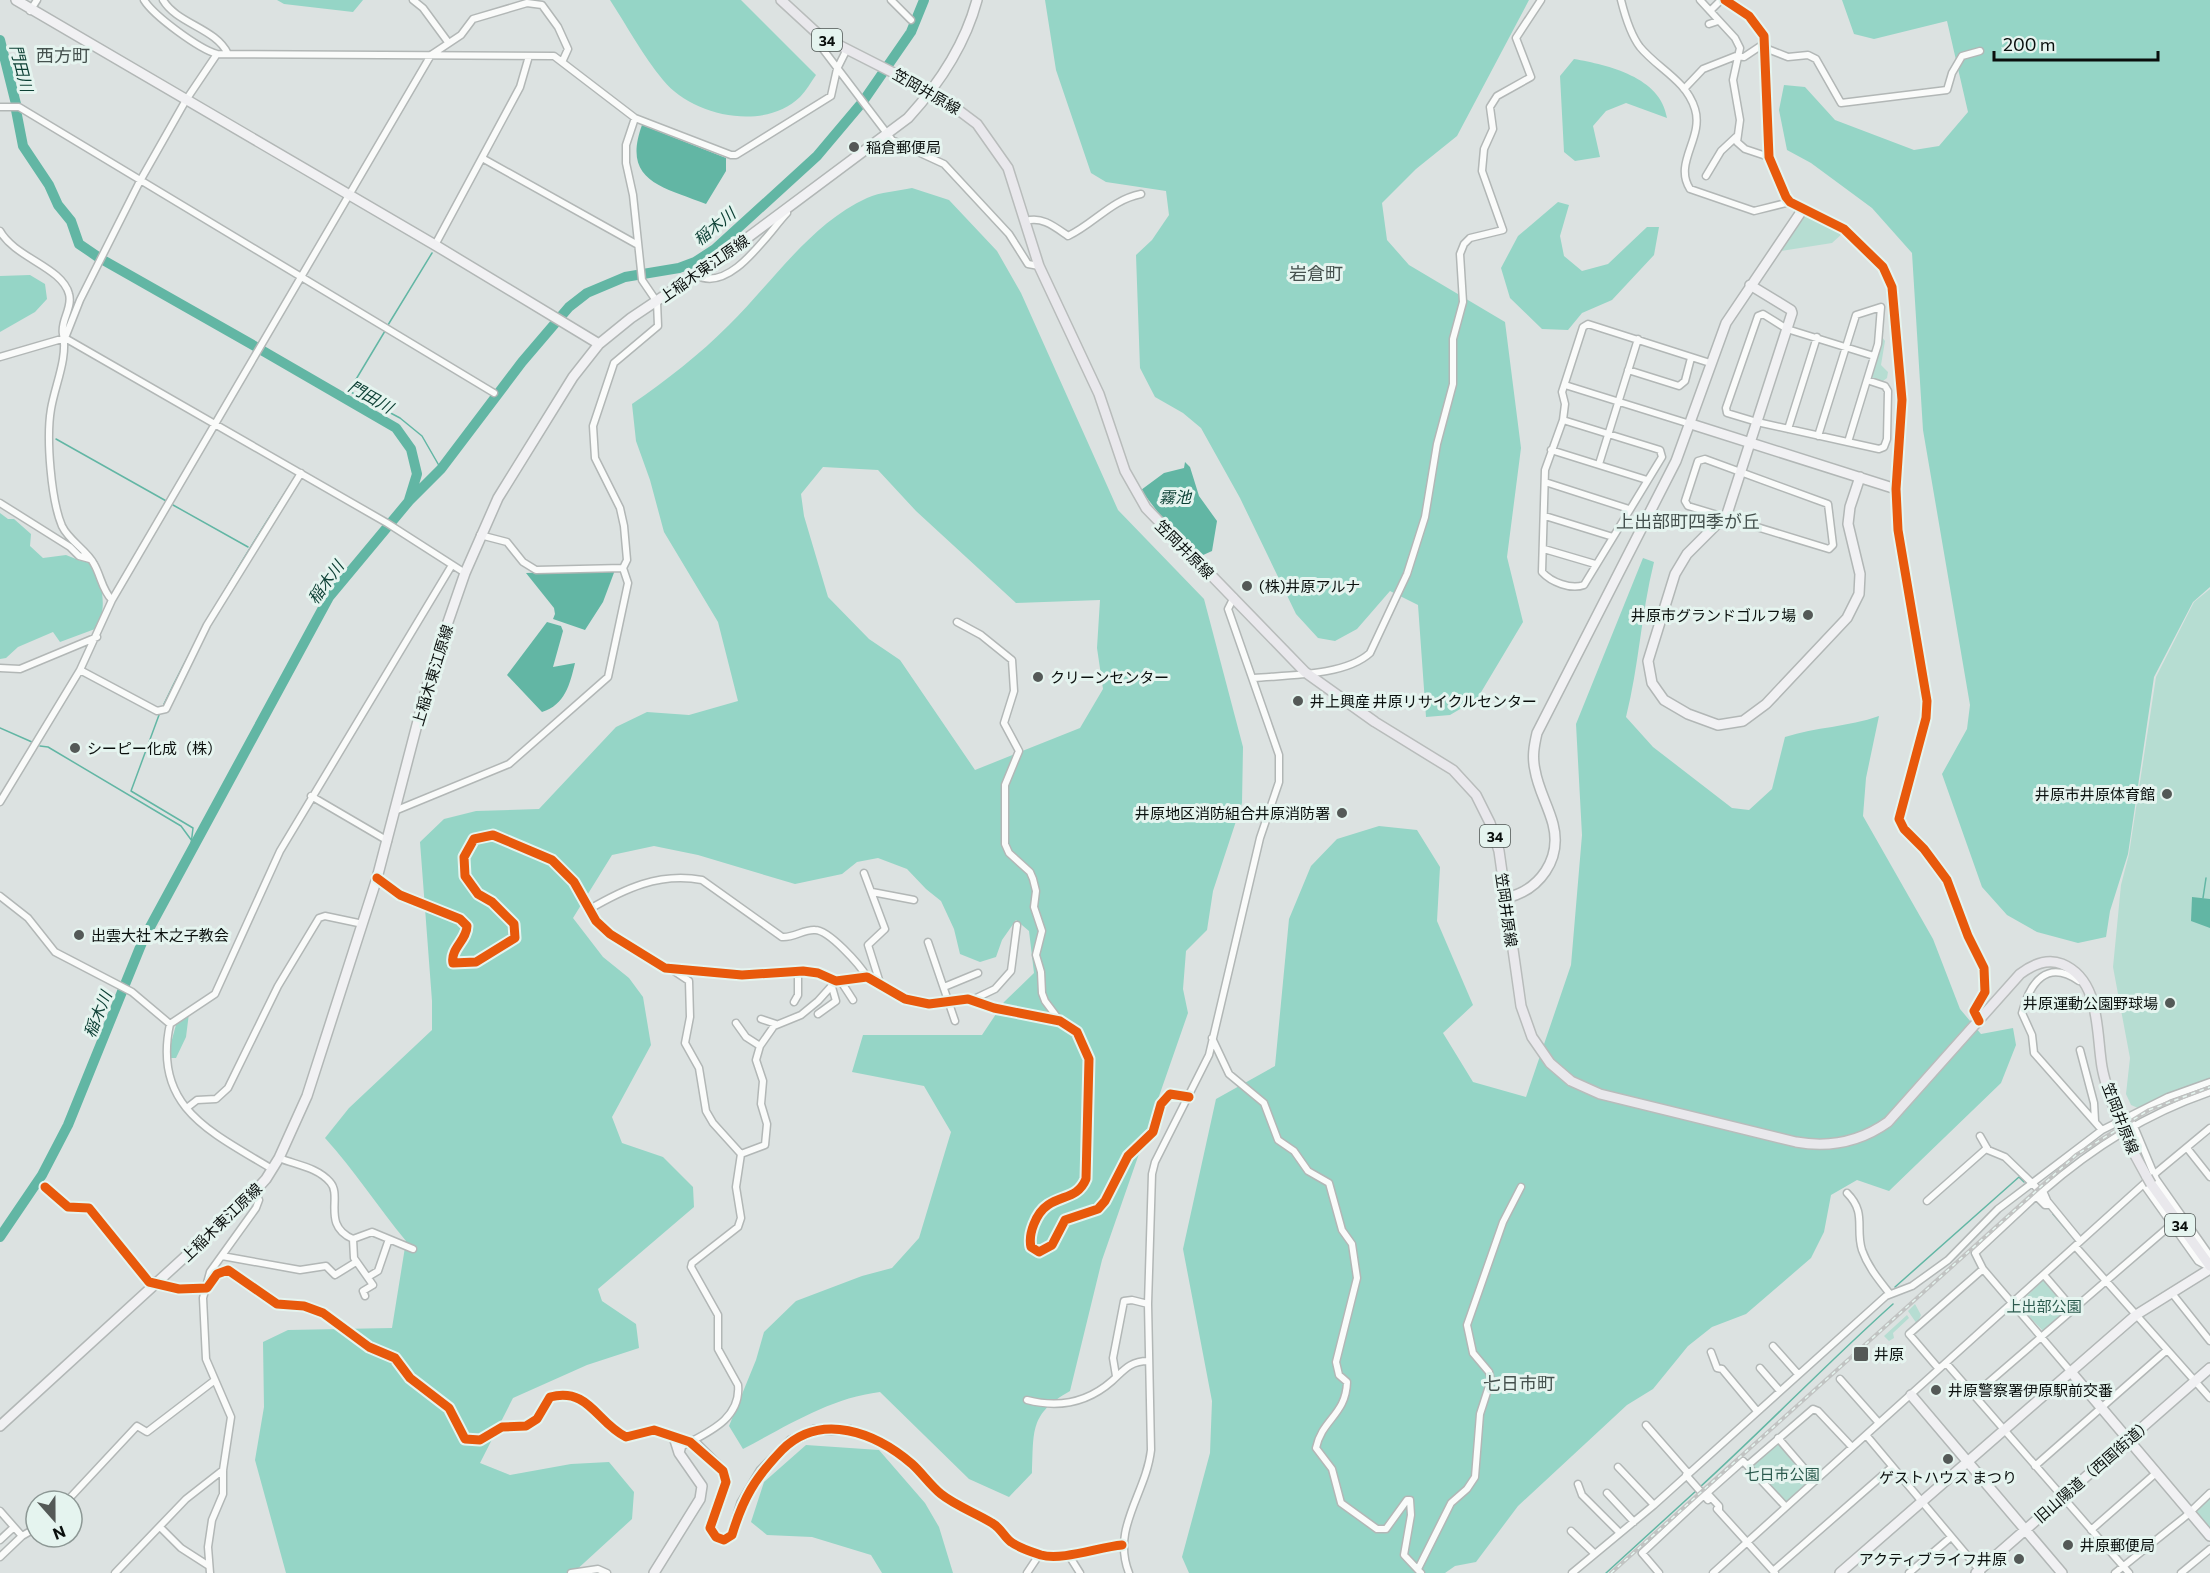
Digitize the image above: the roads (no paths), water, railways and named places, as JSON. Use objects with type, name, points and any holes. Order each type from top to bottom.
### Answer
[{"type":"main road","name":"笠岡井原線","points":[[780,0],[819,35],[846,51],[893,71],[931,91],[964,112],[999,152],[1014,182],[1039,266],[1099,394],[1125,471],[1136,494],[1159,524],[1234,597],[1305,672],[1375,722],[1454,770],[1466,782],[1485,810],[1496,838],[1518,996],[1525,1022],[1550,1063],[1571,1081],[1600,1094],[1803,1143],[1842,1143],[1871,1133],[1895,1116],[2020,974],[2037,963],[2060,963],[2077,972],[2085,981],[2094,1005],[2104,1074],[2123,1133],[2149,1180],[2210,1266]]},
{"type":"street","points":[[16,0],[30,11],[435,244],[599,344]]},
{"type":"street","points":[[30,11],[37,0]]},
{"type":"street","points":[[144,0],[150,8],[193,41],[217,54],[554,56],[563,60],[635,118],[736,155],[831,96],[837,69],[846,51]]},
{"type":"street","points":[[163,0],[172,10],[222,45],[228,54]]},
{"type":"street","points":[[413,0],[423,8],[448,42]]},
{"type":"street","points":[[891,0],[911,20]]},
{"type":"street","name":"上稲木東江原線","points":[[0,1426],[255,1191],[279,1158],[307,1096],[363,924],[397,810],[430,672],[465,573],[498,498],[573,377],[599,344],[631,318],[696,275],[908,118],[931,91],[962,41],[977,0]]},
{"type":"street","points":[[1254,678],[1305,672],[1331,672],[1362,661],[1370,653],[1418,549],[1437,444],[1453,384],[1453,339],[1463,302],[1460,254],[1470,238],[1503,230],[1482,171],[1484,149],[1492,129],[1490,107],[1497,96],[1531,77],[1515,38],[1541,0]]},
{"type":"street","points":[[1621,0],[1632,34],[1641,48],[1684,89],[1692,100],[1698,120],[1698,129],[1684,173],[1690,189],[1754,211],[1790,202]]},
{"type":"street","points":[[1700,0],[1736,38],[1740,48],[1732,80],[1740,120],[1736,136],[1721,151],[1706,176]]},
{"type":"street","points":[[1710,11],[1721,0]]},
{"type":"street","points":[[1725,0],[1738,6],[1758,25],[1765,45],[1769,157],[1790,202],[1844,229],[1888,274],[1892,287],[1902,400],[1896,489],[1904,577],[1927,702],[1926,718],[1899,819],[1904,829],[1924,849],[1947,880],[1968,936],[1984,968],[1987,976],[1985,992],[1974,1011],[1979,1021]]},
{"type":"street","points":[[0,802],[3,792],[81,670],[112,600],[431,56],[461,35],[473,19],[528,3],[541,2],[558,27],[568,49],[563,60]]},
{"type":"street","points":[[1709,24],[1718,21]]},
{"type":"street","points":[[819,35],[819,44],[893,141],[944,164],[1009,234],[1028,264],[1039,266]]},
{"type":"street","points":[[1684,89],[1703,69],[1744,57],[1765,45]]},
{"type":"street","points":[[1765,45],[1788,57],[1808,55],[1816,59],[1841,104],[1947,90],[1962,56],[1980,51]]},
{"type":"street","points":[[65,338],[80,300],[140,181],[186,100],[217,54]]},
{"type":"street","points":[[435,244],[520,87],[529,56]]},
{"type":"street","points":[[0,107],[20,107],[494,393]]},
{"type":"street","points":[[623,567],[627,560],[624,526],[620,508],[595,458],[593,426],[614,363],[658,326],[657,302],[642,280],[640,270],[633,195],[625,152],[635,118]]},
{"type":"street","points":[[1736,136],[1741,147],[1769,157]]},
{"type":"street","points":[[482,158],[638,244]]},
{"type":"street","points":[[1026,221],[1033,219],[1049,223],[1068,236],[1100,213],[1110,210],[1119,200],[1141,194]]},
{"type":"street","points":[[696,275],[711,279],[734,272],[794,201]]},
{"type":"street","points":[[1506,898],[1527,892],[1534,886],[1546,870],[1554,849],[1554,827],[1533,762],[1537,733],[1676,461],[1726,323],[1803,209]]},
{"type":"street","points":[[0,231],[11,247],[66,286],[70,302],[63,330],[65,348],[50,412],[49,432],[55,498],[62,527],[90,559],[112,600]]},
{"type":"street","points":[[1750,285],[1791,310],[1787,329],[1725,519],[1680,564],[1648,661],[1652,683],[1664,700],[1688,714],[1724,725],[1743,721],[1761,708],[1853,609],[1859,594],[1860,574],[1849,517],[1860,477]]},
{"type":"street","points":[[1818,436],[1856,315],[1881,307],[1880,335],[1848,442]]},
{"type":"street","points":[[1867,380],[1885,386],[1888,391],[1887,439],[1884,447],[1879,449],[1757,422],[1727,413],[1726,408],[1747,343],[1758,316],[1762,314],[1787,329],[1874,356]]},
{"type":"street","points":[[1563,420],[1660,450],[1662,457],[1584,585],[1576,588],[1548,579],[1542,572],[1545,482],[1551,450],[1563,420],[1565,404],[1562,392],[1583,327],[1588,324],[1710,363]]},
{"type":"street","points":[[1788,429],[1817,337]]},
{"type":"street","points":[[0,357],[65,338],[396,528],[465,573]]},
{"type":"street","points":[[1599,464],[1638,339]]},
{"type":"street","points":[[1628,370],[1679,386],[1685,381],[1692,358]]},
{"type":"street","points":[[1565,385],[1896,489]]},
{"type":"street","points":[[1551,450],[1647,480]]},
{"type":"street","points":[[1705,459],[1741,472],[1828,504],[1833,545],[1829,549],[1725,519],[1688,506],[1685,501],[1698,461],[1705,459]]},
{"type":"street","points":[[81,670],[157,711],[166,709],[207,625],[301,473]]},
{"type":"street","points":[[1545,482],[1629,509]]},
{"type":"street","points":[[0,503],[70,547],[79,556],[90,559]]},
{"type":"street","points":[[1545,516],[1613,537]]},
{"type":"street","points":[[480,535],[507,542],[523,562],[536,570],[623,567]]},
{"type":"street","points":[[1544,549],[1595,564]]},
{"type":"street","points":[[272,1169],[203,1127],[174,1090],[168,1075],[165,1056],[170,1024],[215,994],[280,851],[452,565]]},
{"type":"street","points":[[397,810],[509,764],[608,677],[627,593],[628,577],[623,567]]},
{"type":"street","points":[[1129,1573],[1122,1545],[1127,1522],[1149,1470],[1151,1450],[1148,1304],[1152,1174],[1155,1162],[1209,1054],[1260,838],[1281,771],[1280,755],[1228,609],[1234,597]]},
{"type":"street","points":[[957,622],[981,635],[1012,660],[1014,691],[1005,723],[1019,751],[1005,785],[1005,844],[1009,853],[1030,872],[1033,879],[1036,891],[1034,907],[1042,931],[1036,955],[1045,1001],[1060,1021],[1077,1032],[1089,1059],[1086,1179],[1077,1192],[1048,1205],[1038,1216],[1029,1238],[1031,1247],[1039,1252],[1046,1250],[1065,1220],[1098,1209],[1105,1201],[1128,1156],[1154,1132],[1164,1098],[1170,1094],[1189,1097]]},
{"type":"street","points":[[0,668],[20,669],[97,637]]},
{"type":"street","points":[[311,796],[388,841]]},
{"type":"street","points":[[377,878],[400,895],[464,922],[467,932],[452,959],[453,963],[459,964],[476,962],[489,956],[511,942],[516,931],[509,918],[492,902],[478,894],[465,876],[464,857],[474,839],[493,835],[552,860],[574,882],[588,910],[610,934],[689,981],[690,1017],[685,1043],[699,1068],[706,1111],[713,1123],[741,1154]]},
{"type":"street","points":[[864,873],[885,929],[868,945],[880,984]]},
{"type":"street","points":[[588,910],[639,883],[688,877],[702,880],[783,937],[790,937],[813,929],[819,930],[850,955],[867,977],[889,992],[905,999],[929,1004],[972,1000],[994,989],[1011,971],[1017,925]]},
{"type":"street","points":[[872,892],[899,895],[914,900]]},
{"type":"street","points":[[0,896],[28,918],[55,952],[127,989],[170,1024]]},
{"type":"street","points":[[188,1107],[197,1100],[216,1099],[228,1088],[279,986],[319,918],[325,916],[363,924]]},
{"type":"street","points":[[928,942],[955,1021]]},
{"type":"street","points":[[671,969],[742,975],[798,971],[818,973],[836,982],[853,1000]]},
{"type":"street","points":[[794,1002],[798,995],[798,971]]},
{"type":"street","points":[[2085,981],[2080,982],[2060,972],[2046,974],[2034,984],[2022,1012],[2032,1035],[2034,1053],[2102,1130]]},
{"type":"street","points":[[944,987],[978,973]]},
{"type":"street","points":[[741,1154],[765,1145],[767,1141],[767,1124],[761,1104],[763,1081],[756,1060],[760,1046],[776,1024],[801,1014],[836,982],[867,977]]},
{"type":"street","points":[[818,1014],[836,1001],[836,982]]},
{"type":"street","points":[[972,1000],[994,1008],[1060,1021]]},
{"type":"street","points":[[761,1018],[776,1024]]},
{"type":"street","points":[[736,1023],[749,1040],[760,1046]]},
{"type":"street","points":[[1212,1038],[1229,1074],[1264,1103],[1278,1140],[1294,1151],[1308,1171],[1329,1183],[1342,1230],[1352,1244],[1357,1278],[1336,1362],[1339,1375],[1347,1382],[1347,1390],[1338,1414],[1319,1433],[1316,1448],[1332,1469],[1341,1503],[1377,1530],[1386,1528],[1407,1500],[1410,1500],[1411,1515],[1404,1555],[1407,1561],[1419,1571],[1451,1503],[1467,1489],[1474,1477],[1480,1414],[1491,1380],[1489,1372],[1473,1353],[1467,1325],[1503,1222],[1521,1187]]},
{"type":"street","points":[[2080,1050],[2094,1103],[2095,1122]]},
{"type":"street","points":[[2049,1205],[2043,1191],[2084,1156],[2133,1124],[2210,1082]]},
{"type":"street","points":[[1572,1573],[1654,1505],[1890,1294],[1912,1286],[1948,1260],[1998,1209],[2102,1130],[2176,1099],[2210,1092]]},
{"type":"street","points":[[2133,1124],[2149,1180],[2172,1224],[2198,1261],[2210,1266]]},
{"type":"street","points":[[1713,1573],[2149,1180],[2210,1128]]},
{"type":"street","points":[[1980,1136],[1987,1148],[2005,1158],[2032,1184],[2106,1281],[2210,1398]]},
{"type":"street","points":[[1927,1201],[1987,1148]]},
{"type":"street","points":[[2187,1148],[2210,1177]]},
{"type":"street","points":[[679,1453],[681,1445],[727,1420],[739,1391],[738,1384],[718,1349],[718,1316],[692,1263],[738,1227],[741,1218],[736,1187],[741,1154]]},
{"type":"street","points":[[279,1158],[312,1169],[330,1180],[335,1192],[333,1207],[336,1221],[342,1231],[353,1239],[356,1262],[373,1285],[363,1291],[366,1296]]},
{"type":"street","points":[[45,1187],[68,1207],[89,1208],[149,1282],[178,1289],[204,1288],[210,1286],[220,1272],[228,1270],[277,1304],[304,1306],[324,1313],[369,1347],[395,1358],[410,1378],[449,1408],[465,1439],[480,1440],[502,1427],[526,1426],[537,1419],[550,1397],[560,1395],[579,1397],[616,1432],[626,1437],[654,1430],[688,1442],[723,1471],[726,1482],[710,1528],[716,1537],[724,1540],[732,1535],[741,1503],[761,1471],[791,1441],[815,1430],[849,1430],[874,1438],[899,1454],[941,1494],[1001,1529],[1011,1542],[1039,1554],[1054,1557],[1122,1545]]},
{"type":"street","points":[[209,1569],[208,1547],[212,1520],[223,1494],[223,1470],[231,1417],[206,1359],[203,1345],[204,1288],[210,1272],[256,1208],[259,1200],[255,1191]]},
{"type":"street","points":[[1847,1193],[1861,1216],[1862,1249],[1870,1269],[1890,1294]]},
{"type":"street","points":[[2049,1205],[2045,1205],[2036,1196],[1975,1253],[1983,1269],[2210,1536]]},
{"type":"street","points":[[1974,1395],[2172,1224]]},
{"type":"street","points":[[353,1239],[372,1232],[412,1249]]},
{"type":"street","points":[[368,1277],[378,1271],[389,1239]]},
{"type":"street","points":[[222,1256],[300,1270],[326,1266],[335,1275],[356,1262]]},
{"type":"street","points":[[1840,1573],[2136,1315],[2210,1266]]},
{"type":"street","points":[[1939,1369],[1910,1334],[1983,1269]]},
{"type":"street","points":[[2044,1275],[2073,1309]]},
{"type":"street","points":[[2171,1291],[2210,1341]]},
{"type":"street","points":[[1116,1376],[1113,1358],[1124,1301],[1132,1300],[1148,1304]]},
{"type":"street","points":[[1773,1346],[1798,1374]]},
{"type":"street","points":[[2035,1466],[2167,1350]]},
{"type":"street","points":[[1711,1352],[1717,1368],[1722,1369],[1757,1411]]},
{"type":"street","points":[[1028,1400],[1048,1404],[1075,1402],[1096,1392],[1133,1363],[1148,1361]]},
{"type":"street","points":[[1946,1363],[2061,1498],[2129,1573]]},
{"type":"street","points":[[1760,1368],[1780,1391]]},
{"type":"street","name":"旧山陽道（西国街道）","points":[[1979,1572],[2210,1368]]},
{"type":"street","points":[[1840,1379],[1879,1424]]},
{"type":"street","points":[[78,1489],[137,1426],[147,1432],[215,1380]]},
{"type":"street","points":[[1909,1396],[2056,1573]]},
{"type":"street","points":[[1748,1465],[1778,1438],[1816,1410],[1852,1448]]},
{"type":"street","points":[[1646,1425],[1704,1495],[1774,1572],[1892,1467]]},
{"type":"street","points":[[1866,1435],[1979,1572]]},
{"type":"street","points":[[645,1573],[654,1573],[700,1498],[702,1486],[679,1453],[674,1437]]},
{"type":"street","points":[[1778,1438],[1815,1481]]},
{"type":"street","points":[[1719,1510],[1719,1506],[1707,1493],[1743,1461],[1786,1507]]},
{"type":"street","points":[[1618,1467],[1654,1505]]},
{"type":"street","points":[[116,1573],[186,1499],[223,1470]]},
{"type":"street","points":[[2091,1530],[2156,1473]]},
{"type":"street","points":[[1578,1484],[1582,1495],[1620,1533]]},
{"type":"street","points":[[1607,1493],[1634,1521]]},
{"type":"street","points":[[2115,1573],[2210,1493]]},
{"type":"street","points":[[1659,1573],[1642,1553],[1704,1495]]},
{"type":"street","points":[[0,1511],[22,1536],[0,1557]]},
{"type":"street","points":[[0,1540],[14,1527]]},
{"type":"street","points":[[160,1527],[181,1548],[209,1569]]},
{"type":"street","points":[[1571,1531],[1595,1554]]},
{"type":"street","points":[[2023,1531],[2062,1573]]},
{"type":"street","points":[[1909,1573],[1951,1537]]},
{"type":"street","points":[[2181,1573],[2210,1549]]},
{"type":"street","points":[[1027,1573],[1039,1554]]},
{"type":"street","points":[[1068,1554],[1080,1573]]},
{"type":"street","points":[[572,1573],[598,1569],[607,1573]]},
{"type":"water","points":[[642,125],[726,158],[726,171],[706,204],[662,187],[650,180],[642,171],[637,159],[637,144]]},
{"type":"water","name":"霧池","points":[[1185,462],[1190,467],[1199,496],[1217,521],[1212,551],[1201,556],[1160,515],[1141,490],[1164,473],[1184,468]]},
{"type":"water","points":[[615,570],[603,602],[585,630],[553,619],[554,608],[526,573]]},
{"type":"water","points":[[547,622],[561,626],[563,631],[553,667],[575,663],[568,686],[561,699],[550,709],[542,712],[507,675]]},
{"type":"water","points":[[2192,897],[2210,899],[2210,928],[2191,921]]},
{"type":"waterway","name":"稲木川","points":[[864,100],[911,32],[924,0]]},
{"type":"waterway","name":"門田川","points":[[0,40],[16,104]]},
{"type":"waterway","name":"稲木川","points":[[0,1237],[42,1175],[68,1125],[143,940],[329,597],[409,501],[441,469],[522,362],[569,307],[587,293],[625,277],[679,268],[695,262],[715,249],[817,156],[860,105]]},
{"type":"waterway","name":"門田川","points":[[16,110],[23,146],[49,185],[58,205],[71,221],[79,244],[98,257]]},
{"type":"waterway","points":[[388,325],[432,253]]},
{"type":"waterway","name":"門田川","points":[[103,260],[258,348]]},
{"type":"waterway","points":[[385,331],[349,391],[400,418],[422,436],[441,469]]},
{"type":"waterway","name":"門田川","points":[[263,351],[396,428],[411,449],[417,474],[409,500]]},
{"type":"waterway","points":[[56,439],[168,502]]},
{"type":"waterway","points":[[164,704],[225,589],[294,479]]},
{"type":"waterway","points":[[173,505],[248,547]]},
{"type":"waterway","points":[[159,715],[131,791],[193,828],[190,853]]},
{"type":"waterway","points":[[0,728],[32,742]]},
{"type":"waterway","points":[[40,746],[48,747],[181,826],[192,841]]},
{"type":"waterway","points":[[2203,898],[2206,878]]},
{"type":"waterway","points":[[1895,1287],[2019,1177],[2024,1182]]},
{"type":"waterway","points":[[2053,1214],[2071,1235]]},
{"type":"waterway","points":[[1700,1487],[1893,1304]]},
{"type":"waterway","points":[[1606,1573],[1697,1490]]},
{"type":"railway","points":[[1611,1573],[2076,1155],[2149,1110],[2210,1087]]},
{"type":"place","name":"稲倉郵便局","points":[[854,147]]},
{"type":"place","name":"(株)井原アルナ","points":[[1247,586]]},
{"type":"place","name":"井原市グランドゴルフ場","points":[[1808,615]]},
{"type":"place","name":"クリーンセンター","points":[[1038,677]]},
{"type":"place","name":"井上興産 井原リサイクルセンター","points":[[1298,701]]},
{"type":"place","name":"シーピー化成（株）","points":[[75,748]]},
{"type":"place","name":"井原市井原体育館","points":[[2167,794]]},
{"type":"place","name":"井原地区消防組合井原消防署","points":[[1342,813]]},
{"type":"place","name":"出雲大社 木之子教会","points":[[79,935]]},
{"type":"place","name":"井原運動公園野球場","points":[[2170,1003]]},
{"type":"place","name":"井原","points":[[1861,1354]]},
{"type":"place","name":"井原警察署伊原駅前交番","points":[[1936,1390]]},
{"type":"place","name":"ゲストハウス まつり","points":[[1948,1459]]},
{"type":"place","name":"井原郵便局","points":[[2068,1545]]},
{"type":"place","name":"アクティブライフ井原","points":[[2019,1559]]},
{"type":"district","name":"西方町","points":[[63,55]]},
{"type":"district","name":"岩倉町","points":[[1316,273]]},
{"type":"district","name":"上出部町四季が丘","points":[[1688,521]]},
{"type":"district","name":"七日市町","points":[[1519,1383]]},
{"type":"park label","name":"上出部公園","points":[[2044,1306]]},
{"type":"park label","name":"七日市公園","points":[[1782,1474]]}]
